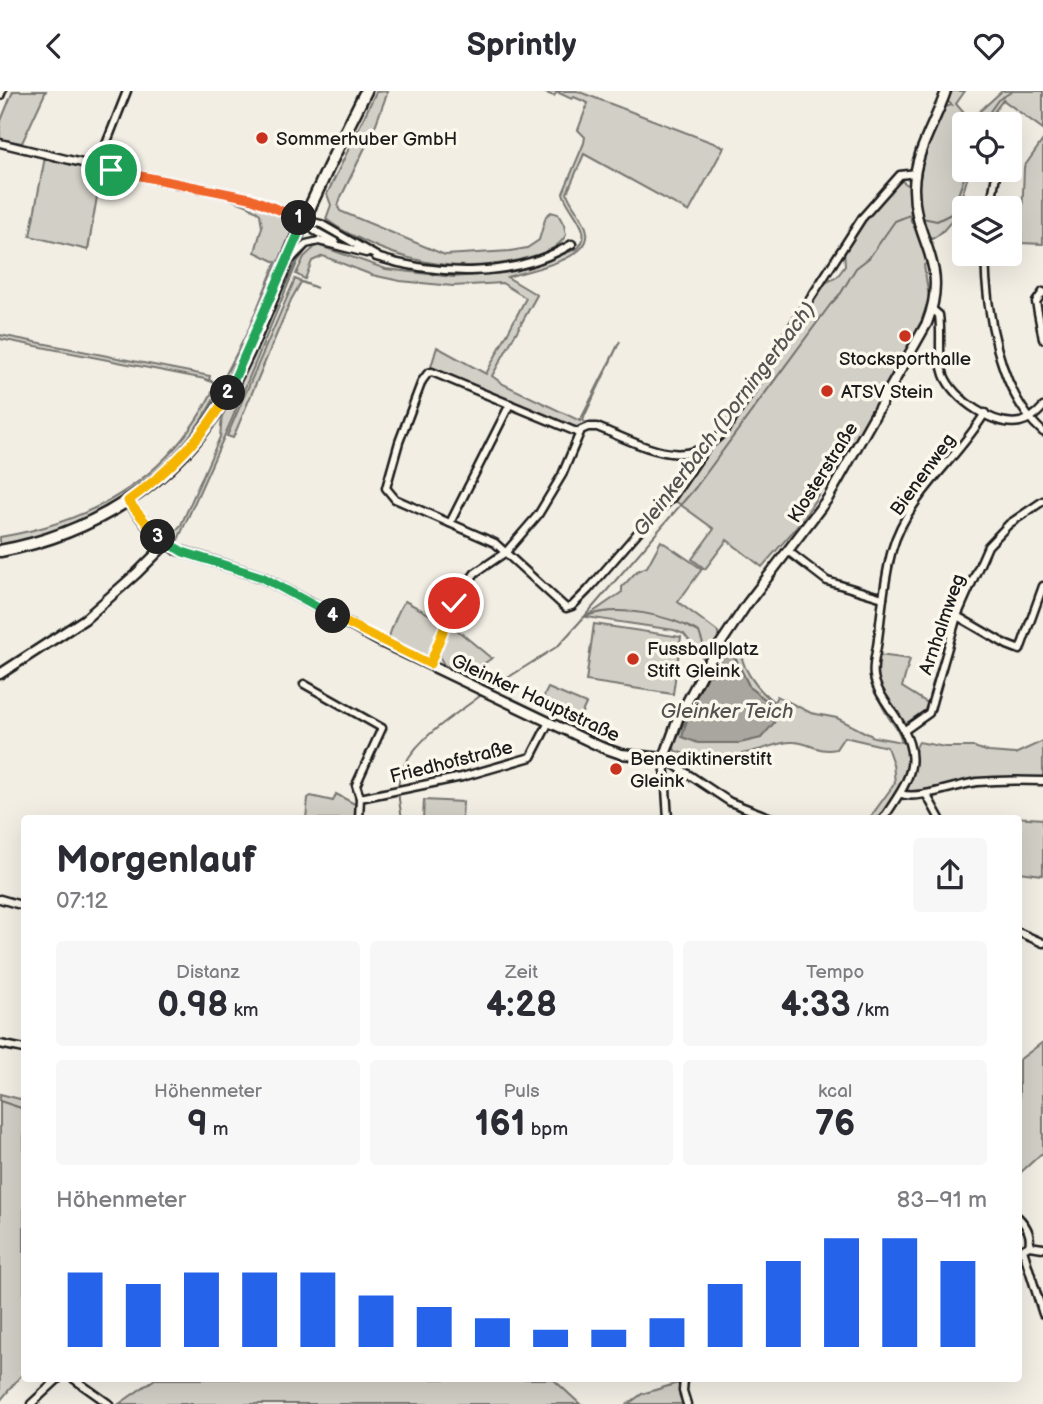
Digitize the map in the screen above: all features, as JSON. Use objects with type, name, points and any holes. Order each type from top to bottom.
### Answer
[{"type":"main road","points":[[0,551],[62,535],[92,522],[128,501],[170,467],[214,416],[232,385],[304,221],[366,91]]},
{"type":"street","points":[[0,96],[2,91]]},
{"type":"street","points":[[97,167],[127,91]]},
{"type":"street","name":"Klosterstraße","points":[[664,758],[678,719],[707,664],[741,612],[813,520],[841,477],[919,338],[932,309],[935,276],[931,255],[916,215],[916,173],[923,141],[946,91]]},
{"type":"street","points":[[0,143],[97,167],[250,198],[304,221],[321,224],[378,257]]},
{"type":"street","points":[[579,433],[435,372],[428,373],[422,381],[399,442],[386,488],[395,499],[495,543],[563,607],[569,607],[596,582],[646,523],[672,498],[708,446],[724,431],[869,208],[900,175],[916,173]]},
{"type":"street","points":[[304,221],[315,231],[347,247]]},
{"type":"street","points":[[286,264],[309,243],[321,241],[430,269],[470,271],[525,263],[572,244]]},
{"type":"street","points":[[986,266],[989,305],[997,345],[1009,381],[1030,418],[1043,432]]},
{"type":"street","points":[[1043,292],[1035,302],[1043,339]]},
{"type":"street","points":[[932,309],[939,315],[939,352],[948,384],[959,396],[985,413],[1007,422],[1030,418],[1043,407]]},
{"type":"street","points":[[450,523],[510,404]]},
{"type":"street","name":"Bienenweg","points":[[886,815],[901,794],[912,755],[905,730],[883,698],[874,676],[892,549],[909,513],[974,431],[985,413]]},
{"type":"street","points":[[430,664],[457,598],[475,573],[506,552],[547,503],[579,433],[588,427],[597,427],[658,452],[682,455],[708,446]]},
{"type":"street","points":[[682,455],[694,469]]},
{"type":"street","name":"Gleinker Hauptstraße","points":[[128,501],[147,526],[166,544],[190,555],[262,577],[373,638],[616,753],[664,758]]},
{"type":"street","name":"Arnhalmweg","points":[[905,730],[929,712],[957,615],[988,546],[1009,524],[1043,501]]},
{"type":"street","points":[[0,674],[85,619],[166,544]]},
{"type":"street","name":"Klosterstraße","points":[[788,551],[827,581],[883,598]]},
{"type":"street","points":[[957,615],[1006,645],[1020,650],[1043,586]]},
{"type":"street","points":[[304,684],[382,728],[356,785],[360,798],[359,815]]},
{"type":"street","name":"Friedhofstraße","points":[[360,798],[462,777],[531,757],[549,722]]},
{"type":"street","points":[[664,758],[668,815]]},
{"type":"street","points":[[664,758],[730,801],[764,815]]},
{"type":"street","points":[[901,794],[907,796],[979,782],[1012,779],[1043,781]]},
{"type":"street","points":[[926,793],[938,815]]},
{"type":"street","points":[[0,899],[21,905]]},
{"type":"street","points":[[1022,934],[1043,943]]},
{"type":"street","points":[[0,1044],[21,1048]]},
{"type":"street","points":[[1022,1222],[1030,1237],[1024,1250],[1043,1314]]},
{"type":"street","points":[[1024,1250],[1043,1248]]},
{"type":"street","points":[[31,1404],[55,1382]]},
{"type":"street","points":[[78,1382],[109,1404]]},
{"type":"street","points":[[684,1382],[687,1404]]},
{"type":"shaded area","points":[[13,91],[46,91],[22,143],[0,139],[0,123]]},
{"type":"shaded area","points":[[388,91],[374,129],[341,197],[338,206],[340,211],[445,255],[527,248],[539,240],[546,216],[551,212],[558,214],[564,225],[566,235],[563,240],[546,252],[530,257],[464,266],[421,261],[379,248],[326,219],[331,205],[327,194],[376,92]]},
{"type":"shaded area","points":[[541,91],[577,91],[724,147],[689,212],[584,154],[567,193],[586,227],[586,242],[569,257],[507,277],[537,295],[492,376],[503,384],[580,421],[620,341],[585,415],[583,421],[587,423],[577,427],[431,367],[437,347],[486,374],[526,298],[502,283],[453,286],[400,281],[372,275],[323,256],[312,261],[305,279],[296,274],[304,257],[317,245],[386,269],[453,277],[504,273],[530,267],[577,249],[584,235],[563,193],[584,143],[585,137],[578,130],[588,103],[557,92],[554,96]]},
{"type":"shaded area","points":[[950,91],[965,91],[956,104],[963,112],[952,112],[952,182],[966,182],[962,196],[952,196],[952,219],[930,240],[919,206],[921,172],[937,123],[945,107],[952,105],[947,101]]},
{"type":"shaded area","points":[[1002,91],[1043,91],[1043,129],[1022,112],[1003,100],[994,112],[979,112]]},
{"type":"shaded area","points":[[1043,140],[1043,244],[1022,243],[1024,167]]},
{"type":"shaded area","points":[[45,157],[101,173],[88,250],[30,236]]},
{"type":"shaded area","name":"ATSV Stein","points":[[902,181],[909,186],[911,221],[921,238],[928,263],[924,265],[929,298],[921,322],[844,466],[838,463],[802,521],[762,567],[727,540],[705,569],[692,559],[714,529],[674,500],[710,448],[724,437],[745,408],[821,285],[837,277],[845,266],[844,249],[872,208],[891,188]]},
{"type":"shaded area","points":[[230,199],[274,212],[292,231],[228,378],[224,378],[248,331],[276,262],[255,252],[262,227],[260,214],[249,206]]},
{"type":"shaded area","points":[[309,246],[297,263],[177,542],[173,541],[174,533],[181,525],[220,437],[222,416],[248,367],[298,257]]},
{"type":"shaded area","points":[[295,279],[317,288],[301,282],[233,438],[227,436]]},
{"type":"shaded area","points":[[0,335],[210,376],[209,380],[221,385],[193,432],[156,473],[135,490],[88,519],[62,530],[0,547],[0,537],[35,530],[68,519],[99,506],[128,489],[155,468],[178,444],[199,416],[216,384],[205,379],[0,339]]},
{"type":"shaded area","points":[[661,541],[702,569],[678,602],[717,631],[719,637],[704,659],[684,634],[674,630],[586,617],[622,592],[622,587],[637,571],[647,567]]},
{"type":"shaded area","points":[[405,601],[442,621],[437,642],[424,657],[388,640],[397,614]]},
{"type":"shaded area","points":[[450,624],[492,658],[469,670],[457,670],[444,665],[439,656]]},
{"type":"shaded area","name":"Fussballplatz Stift Gleink","points":[[594,624],[681,637],[673,694],[586,681]]},
{"type":"shaded area","points":[[731,645],[739,652],[754,682],[774,702],[777,696],[811,713],[837,718],[874,737],[902,742],[881,703],[872,673],[909,745],[908,764],[901,788],[883,815],[872,815],[895,783],[893,764],[887,747],[844,737],[836,749],[830,750],[790,742],[740,755],[718,757],[697,757],[675,751],[674,747],[703,678],[706,680],[685,726],[699,743],[740,743],[774,706],[750,688],[734,655],[726,653],[719,659],[716,657]]},
{"type":"shaded area","points":[[879,655],[910,659],[902,687],[929,704],[922,716],[915,721],[902,722],[885,698],[878,677]]},
{"type":"shaded area","points":[[548,688],[586,704],[577,723],[539,706]]},
{"type":"shaded area","points":[[1043,741],[1043,779],[984,779],[921,793],[908,793],[906,790],[919,742],[1015,754]]},
{"type":"shaded area","points":[[336,794],[355,804],[355,815],[306,815],[308,798],[311,796],[333,801]]},
{"type":"shaded area","points":[[424,800],[463,802],[462,815],[423,815]]},
{"type":"shaded area","points":[[1022,818],[1043,819],[1043,875],[1022,872]]},
{"type":"shaded area","points":[[1043,1042],[1043,1155],[1022,1171],[1022,1058]]},
{"type":"shaded area","points":[[0,1094],[21,1099],[21,1376],[0,1401]]},
{"type":"shaded area","points":[[151,1382],[556,1382],[580,1404],[119,1404]]},
{"type":"shaded area","points":[[678,1383],[685,1404],[628,1404],[642,1394]]},
{"type":"water","name":"Gleinker Teich","points":[[726,653],[734,655],[750,688],[774,706],[777,715],[774,723],[761,738],[740,743],[698,743],[682,737],[699,692]]},
{"type":"waterway","name":"Gleinkerbach (Dorningerbach)","points":[[990,112],[998,100],[1013,91]]},
{"type":"waterway","name":"Gleinkerbach (Dorningerbach)","points":[[922,218],[937,221],[951,214],[963,182]]},
{"type":"waterway","name":"Gleinkerbach (Dorningerbach)","points":[[490,689],[558,646],[585,616],[696,487],[841,293],[856,268],[869,258],[895,221],[910,215]]},
{"type":"waterway","points":[[586,616],[614,611],[659,616],[699,632],[706,653]]},
{"type":"waterway","name":"Gleinkerbach (Dorningerbach)","points":[[401,815],[398,786],[405,763],[434,731],[480,696]]},
{"type":"waterway","name":"Gleinkerbach (Dorningerbach)","points":[[0,1101],[21,1108]]},
{"type":"place","name":"Sommerhuber GmbH","points":[[262,138]]},
{"type":"place","name":"Stocksporthalle","points":[[905,336]]},
{"type":"place","name":"ATSV Stein","points":[[827,391]]},
{"type":"place","name":"Fussballplatz Stift Gleink","points":[[633,659]]},
{"type":"place","name":"Benediktinerstift Gleink","points":[[616,769]]},
{"type":"route","points":[[111,170],[250,198],[304,221],[223,402],[185,452],[157,479],[128,501],[141,519],[154,534],[175,549],[262,577],[363,633],[430,664],[454,603]]}]
